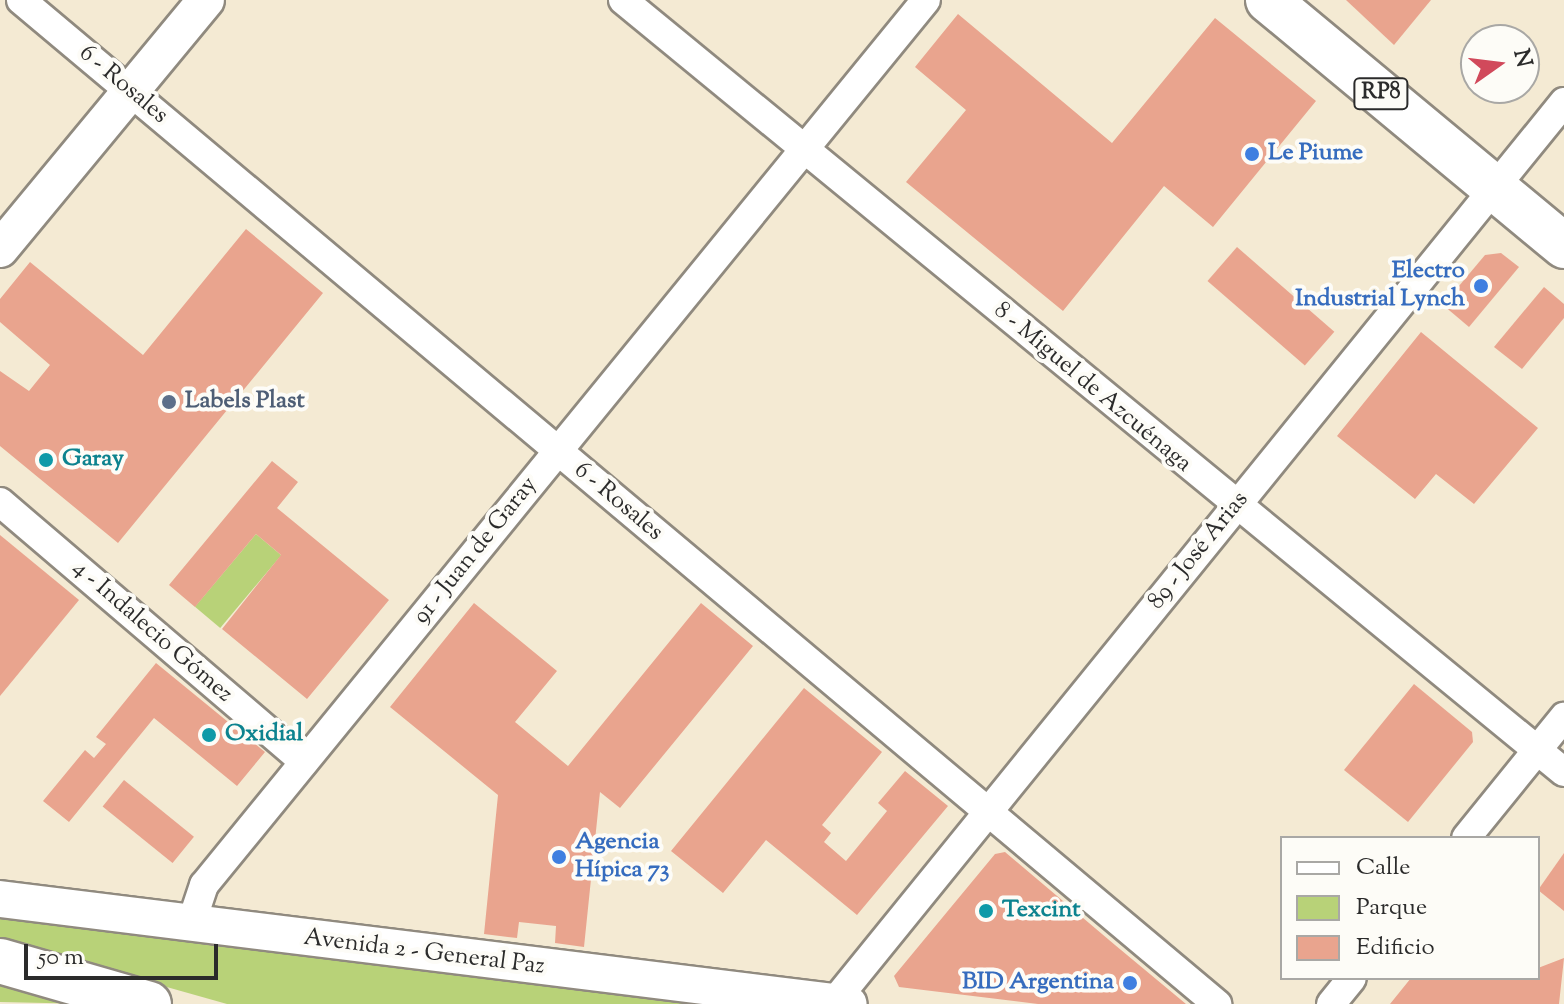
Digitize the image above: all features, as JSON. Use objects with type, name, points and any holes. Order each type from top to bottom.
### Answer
[{"type":"main road","name":"RP8","points":[[1268,0],[1564,246]]},
{"type":"main road","points":[[0,961],[149,1004]]},
{"type":"street","name":"6 - Rosales","points":[[21,0],[1217,1004]]},
{"type":"street","points":[[0,249],[206,0]]},
{"type":"street","name":"8 - Miguel de Azcuénaga","points":[[623,0],[1235,507],[1564,772]]},
{"type":"street","name":"91 - Juan de Garay","points":[[191,924],[204,885],[802,147],[926,0]]},
{"type":"street","name":"89 - José Arias","points":[[842,1003],[987,812],[1564,102]]},
{"type":"street","name":"4 - Indalecio Gómez","points":[[0,502],[304,762]]},
{"type":"street","points":[[1468,836],[1564,717]]},
{"type":"street","name":"Avenida 2 - General Paz","points":[[0,899],[842,1003]]},
{"type":"street","points":[[1331,1004],[1350,980]]},
{"type":"green space","points":[[256,534],[281,555],[220,628],[195,607]]},
{"type":"green space","points":[[0,915],[693,1004],[227,1004],[0,940]]},
{"type":"green space","points":[[0,977],[92,1004],[0,1002]]},
{"type":"building","points":[[1346,0],[1431,0],[1394,45]]},
{"type":"building","points":[[958,14],[1112,143],[1215,18],[1316,101],[1213,227],[1164,186],[1063,311],[906,182],[966,110],[915,67]]},
{"type":"building","name":"Labels Plast","points":[[246,229],[323,293],[118,543],[0,446],[0,371],[29,391],[50,365],[0,322],[0,299],[30,262],[143,355]]},
{"type":"building","points":[[1237,247],[1334,332],[1305,366],[1207,281]]},
{"type":"building","name":"Electro Industrial Lynch","points":[[1501,253],[1519,267],[1469,327],[1443,305],[1485,255]]},
{"type":"building","points":[[1544,287],[1564,304],[1564,318],[1522,369],[1494,347]]},
{"type":"building","points":[[1421,332],[1538,428],[1474,504],[1436,474],[1415,499],[1337,436]]},
{"type":"building","points":[[272,461],[298,482],[277,508],[389,600],[307,699],[222,629],[281,555],[256,534],[195,607],[169,585]]},
{"type":"building","points":[[0,535],[79,600],[0,696]]},
{"type":"building","points":[[474,603],[557,671],[515,722],[568,766],[701,603],[753,646],[620,808],[600,792],[584,947],[555,943],[556,926],[519,922],[517,938],[484,934],[498,795],[390,707]]},
{"type":"building","points":[[156,663],[265,752],[237,786],[154,718],[69,822],[43,801],[85,750],[94,758],[106,744],[96,737]]},
{"type":"building","points":[[1414,684],[1472,732],[1473,742],[1408,822],[1344,770]]},
{"type":"building","points":[[804,688],[882,752],[822,825],[831,833],[824,842],[846,861],[887,811],[878,803],[905,771],[948,806],[857,915],[766,840],[723,893],[671,851]]},
{"type":"building","points":[[124,780],[194,837],[173,863],[103,806]]},
{"type":"building","points":[[1005,852],[1186,1004],[1038,1004],[899,987],[894,976],[995,854]]},
{"type":"building","points":[[1564,853],[1564,911],[1540,892]]},
{"type":"building","points":[[1564,958],[1559,1004],[1390,1004],[1409,980],[1540,980],[1540,967]]},
{"type":"place","name":"Le Piume","points":[[1252,154]]},
{"type":"place","name":"Electro Industrial Lynch","points":[[1481,286]]},
{"type":"place","name":"Labels Plast","points":[[169,402]]},
{"type":"place","name":"Garay","points":[[46,460]]},
{"type":"place","name":"Oxidial","points":[[209,735]]},
{"type":"place","name":"Agencia Hípica 73","points":[[559,857]]},
{"type":"place","name":"Texcint","points":[[986,911]]},
{"type":"place","name":"BID Argentina","points":[[1130,983]]}]
